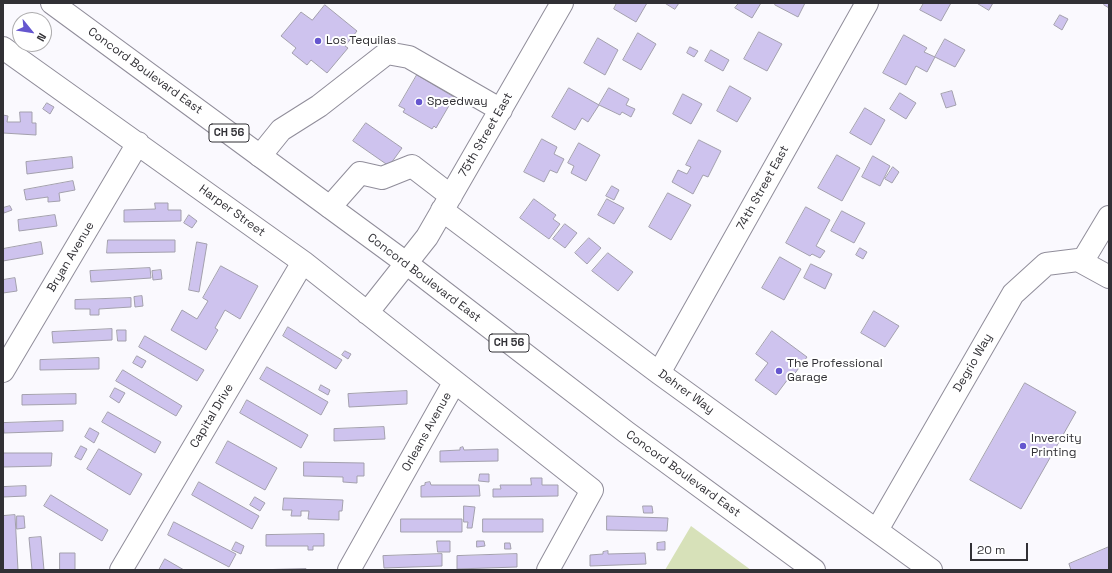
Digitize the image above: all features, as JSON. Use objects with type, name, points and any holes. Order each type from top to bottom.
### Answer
[{"type":"street","name":"Concord Boulevard East","points":[[52,3],[406,263],[622,428],[814,570]]},
{"type":"street","name":"75th Street East","points":[[367,313],[427,237],[562,3]]},
{"type":"street","name":"74th Street East","points":[[659,373],[867,3]]},
{"type":"street","name":"Harper Street","points":[[3,48],[303,262],[454,383]]},
{"type":"street","points":[[260,156],[281,130],[319,106],[387,53],[409,57],[501,110]]},
{"type":"street","name":"Bryan Avenue","points":[[3,371],[138,143]]},
{"type":"street","name":"Dehrer Way","points":[[330,207],[360,173],[382,178],[412,166],[447,203],[659,373],[931,570]]},
{"type":"street","points":[[1082,262],[1109,217]]},
{"type":"street","name":"Degrio Way","points":[[877,530],[1013,294],[1046,264],[1078,260],[1109,276]]},
{"type":"street","name":"Capital Drive","points":[[121,570],[303,262]]},
{"type":"street","name":"Orleans Avenue","points":[[349,570],[454,383],[592,490],[548,570]]},
{"type":"green space","points":[[691,526],[751,570],[665,570]]},
{"type":"building","points":[[617,3],[647,3],[636,22],[614,9]]},
{"type":"building","points":[[665,3],[679,3],[675,9]]},
{"type":"building","points":[[739,3],[761,3],[752,18],[735,8]]},
{"type":"building","points":[[776,3],[805,3],[798,17],[775,5]]},
{"type":"building","points":[[924,3],[951,3],[941,21],[920,10]]},
{"type":"building","points":[[977,3],[993,3],[989,10]]},
{"type":"building","points":[[1105,3],[1109,3],[1109,8],[1104,5]]},
{"type":"building","name":"Los Tequilas","points":[[325,5],[357,31],[345,46],[348,48],[327,73],[311,60],[307,65],[292,53],[296,48],[281,36],[301,12],[312,20]]},
{"type":"building","points":[[1060,15],[1068,19],[1062,30],[1054,25]]},
{"type":"building","points":[[759,32],[782,44],[767,71],[744,59]]},
{"type":"building","points":[[638,33],[656,44],[641,70],[623,60]]},
{"type":"building","points":[[904,35],[927,48],[924,52],[935,57],[927,72],[916,66],[906,85],[883,73]]},
{"type":"building","points":[[598,38],[618,50],[605,75],[584,63]]},
{"type":"building","points":[[945,39],[965,50],[955,67],[935,57]]},
{"type":"building","points":[[690,47],[698,51],[694,57],[687,53]]},
{"type":"building","points":[[711,50],[729,60],[723,71],[705,61]]},
{"type":"building","points":[[417,75],[454,97],[436,128],[434,126],[432,129],[403,112],[405,109],[399,106]]},
{"type":"building","points":[[730,86],[751,98],[737,122],[717,111]]},
{"type":"building","points":[[569,88],[599,105],[588,122],[582,118],[575,130],[552,117]]},
{"type":"building","points":[[609,88],[629,99],[626,105],[635,109],[631,117],[622,112],[620,115],[599,105]]},
{"type":"building","points":[[952,91],[956,105],[946,108],[941,94]]},
{"type":"building","points":[[900,93],[916,103],[906,119],[890,109]]},
{"type":"building","points":[[683,94],[702,104],[691,124],[673,114]]},
{"type":"building","points":[[47,103],[54,107],[50,114],[43,109]]},
{"type":"building","points":[[865,108],[885,120],[871,145],[850,133]]},
{"type":"building","points":[[20,112],[32,112],[32,123],[36,123],[36,135],[3,133],[3,115],[8,116],[7,122],[20,122]]},
{"type":"building","points":[[366,123],[402,148],[389,166],[353,141]]},
{"type":"building","points":[[542,139],[557,147],[554,154],[564,159],[557,173],[550,170],[544,182],[524,172]]},
{"type":"building","points":[[699,140],[721,151],[708,177],[703,175],[693,194],[672,182],[678,170],[687,174],[691,167],[686,165]]},
{"type":"building","points":[[579,143],[600,155],[586,181],[571,173],[574,166],[568,163]]},
{"type":"building","points":[[837,155],[860,168],[842,201],[818,188]]},
{"type":"building","points":[[873,156],[890,166],[880,186],[862,177]]},
{"type":"building","points":[[72,157],[73,168],[27,174],[26,162]]},
{"type":"building","points":[[893,167],[899,172],[892,183],[885,179]]},
{"type":"building","points":[[73,181],[75,190],[59,193],[60,201],[48,202],[48,197],[26,200],[24,190]]},
{"type":"building","points":[[612,186],[619,190],[614,200],[606,196]]},
{"type":"building","points":[[668,193],[691,205],[671,240],[649,227]]},
{"type":"building","points":[[534,199],[556,215],[553,219],[560,224],[549,239],[520,218]]},
{"type":"building","points":[[607,199],[624,208],[614,224],[598,215]]},
{"type":"building","points":[[155,203],[168,203],[168,210],[181,210],[181,221],[124,222],[124,210],[155,209]]},
{"type":"building","points":[[10,206],[12,210],[4,213],[3,208]]},
{"type":"building","points":[[806,207],[830,220],[816,246],[825,251],[820,258],[812,254],[810,256],[786,243]]},
{"type":"building","points":[[842,211],[865,223],[854,243],[831,231]]},
{"type":"building","points":[[55,215],[57,226],[19,231],[18,220]]},
{"type":"building","points":[[189,215],[197,221],[192,228],[184,223]]},
{"type":"building","points":[[565,224],[577,233],[565,248],[553,239]]},
{"type":"building","points":[[589,238],[601,248],[587,264],[575,253]]},
{"type":"building","points":[[108,240],[175,240],[175,252],[107,253]]},
{"type":"building","points":[[41,242],[43,254],[3,261],[3,249]]},
{"type":"building","points":[[197,242],[207,244],[199,292],[189,290]]},
{"type":"building","points":[[860,248],[867,252],[863,259],[856,255]]},
{"type":"building","points":[[608,253],[633,272],[618,291],[592,271]]},
{"type":"building","points":[[780,257],[801,269],[784,300],[762,288]]},
{"type":"building","points":[[811,264],[832,274],[825,289],[804,278]]},
{"type":"building","points":[[221,266],[258,286],[240,319],[225,310],[215,328],[218,330],[206,350],[171,330],[182,310],[197,319],[208,301],[203,298]]},
{"type":"building","points":[[150,268],[151,278],[91,282],[90,271]]},
{"type":"building","points":[[161,270],[162,279],[153,280],[152,271]]},
{"type":"building","points":[[15,278],[17,291],[3,293],[3,280]]},
{"type":"building","points":[[142,296],[143,306],[135,307],[134,297]]},
{"type":"building","points":[[131,298],[131,307],[99,309],[99,315],[90,315],[90,309],[75,309],[75,300]]},
{"type":"building","points":[[874,311],[899,326],[885,347],[861,333]]},
{"type":"building","points":[[288,327],[342,360],[336,369],[283,336]]},
{"type":"building","points":[[112,329],[112,340],[53,343],[52,332]]},
{"type":"building","points":[[117,330],[126,330],[126,341],[118,341]]},
{"type":"building","name":"The Professional Garage","points":[[772,331],[807,357],[790,380],[788,379],[776,395],[755,380],[768,363],[756,354]]},
{"type":"building","points":[[145,336],[204,370],[197,381],[139,347]]},
{"type":"building","points":[[345,351],[351,354],[348,359],[342,355]]},
{"type":"building","points":[[137,356],[146,361],[142,368],[133,363]]},
{"type":"building","points":[[99,358],[99,369],[40,370],[40,360]]},
{"type":"building","points":[[267,367],[328,402],[321,415],[260,379]]},
{"type":"building","points":[[123,370],[182,406],[176,416],[116,381]]},
{"type":"building","name":"Invercity Printing","points":[[1025,383],[1076,412],[1021,509],[970,480]]},
{"type":"building","points":[[321,385],[330,390],[328,395],[319,390]]},
{"type":"building","points":[[115,388],[125,393],[119,403],[110,397]]},
{"type":"building","points":[[407,391],[407,404],[349,407],[348,394]]},
{"type":"building","points":[[76,394],[76,404],[22,405],[22,395]]},
{"type":"building","points":[[247,400],[308,435],[301,448],[240,413]]},
{"type":"building","points":[[108,412],[161,442],[155,453],[102,422]]},
{"type":"building","points":[[63,421],[63,431],[4,433],[3,423]]},
{"type":"building","points":[[384,427],[385,439],[334,441],[334,429]]},
{"type":"building","points":[[90,428],[99,433],[94,443],[85,437]]},
{"type":"building","points":[[228,441],[277,468],[265,490],[216,463]]},
{"type":"building","points":[[81,446],[87,449],[81,460],[75,457]]},
{"type":"building","points":[[463,447],[464,450],[498,449],[498,461],[440,462],[440,451],[460,450],[460,448]]},
{"type":"building","points":[[99,449],[142,474],[130,495],[87,469]]},
{"type":"building","points":[[3,453],[52,453],[51,466],[3,467]]},
{"type":"building","points":[[304,462],[364,463],[364,476],[357,476],[357,483],[343,482],[343,477],[304,476]]},
{"type":"building","points":[[480,474],[489,474],[489,482],[479,481]]},
{"type":"building","points":[[531,478],[542,478],[542,485],[558,485],[558,496],[493,497],[493,489],[501,489],[500,485],[531,485]]},
{"type":"building","points":[[199,482],[259,516],[252,529],[192,495]]},
{"type":"building","points":[[430,482],[431,485],[479,485],[480,496],[421,497],[421,486]]},
{"type":"building","points":[[26,486],[26,496],[3,497],[3,487]]},
{"type":"building","points":[[51,495],[108,530],[102,541],[44,506]]},
{"type":"building","points":[[255,497],[265,503],[260,511],[250,505]]},
{"type":"building","points":[[284,498],[343,500],[342,511],[339,511],[339,520],[308,519],[309,511],[301,511],[301,516],[291,516],[292,510],[283,510]]},
{"type":"building","points":[[464,506],[475,507],[472,528],[467,528],[468,522],[464,522]]},
{"type":"building","points":[[643,506],[652,506],[653,513],[644,513]]},
{"type":"building","points":[[15,515],[18,570],[3,570],[3,516]]},
{"type":"building","points":[[17,516],[24,516],[25,528],[17,529]]},
{"type":"building","points":[[607,516],[668,518],[667,531],[607,530]]},
{"type":"building","points":[[401,519],[462,519],[462,532],[401,532]]},
{"type":"building","points":[[483,519],[543,519],[543,532],[483,532]]},
{"type":"building","points":[[174,522],[236,554],[229,567],[168,535]]},
{"type":"building","points":[[324,534],[324,546],[313,546],[313,550],[308,550],[308,546],[266,546],[266,535]]},
{"type":"building","points":[[41,537],[44,570],[32,570],[29,538]]},
{"type":"building","points":[[437,541],[450,541],[450,552],[438,552]]},
{"type":"building","points":[[477,541],[484,541],[485,546],[477,547]]},
{"type":"building","points":[[236,542],[244,546],[241,554],[232,550]]},
{"type":"building","points":[[665,542],[665,550],[657,550],[657,543]]},
{"type":"building","points":[[505,543],[510,543],[511,549],[505,549]]},
{"type":"building","points":[[1109,547],[1109,570],[1071,570],[1069,564]]},
{"type":"building","points":[[608,551],[608,554],[645,553],[646,564],[590,566],[590,555],[603,554],[603,552]]},
{"type":"building","points":[[60,553],[75,553],[75,570],[60,570]]},
{"type":"building","points":[[442,554],[442,566],[384,568],[383,556]]},
{"type":"building","points":[[517,554],[517,567],[457,569],[457,556]]},
{"type":"building","points":[[165,559],[184,570],[159,570]]},
{"type":"building","points":[[306,569],[306,570],[254,570]]},
{"type":"place","name":"Los Tequilas","points":[[318,41]]},
{"type":"place","name":"Speedway","points":[[419,102]]},
{"type":"place","name":"The Professional Garage","points":[[779,371]]},
{"type":"place","name":"Invercity Printing","points":[[1023,446]]}]
